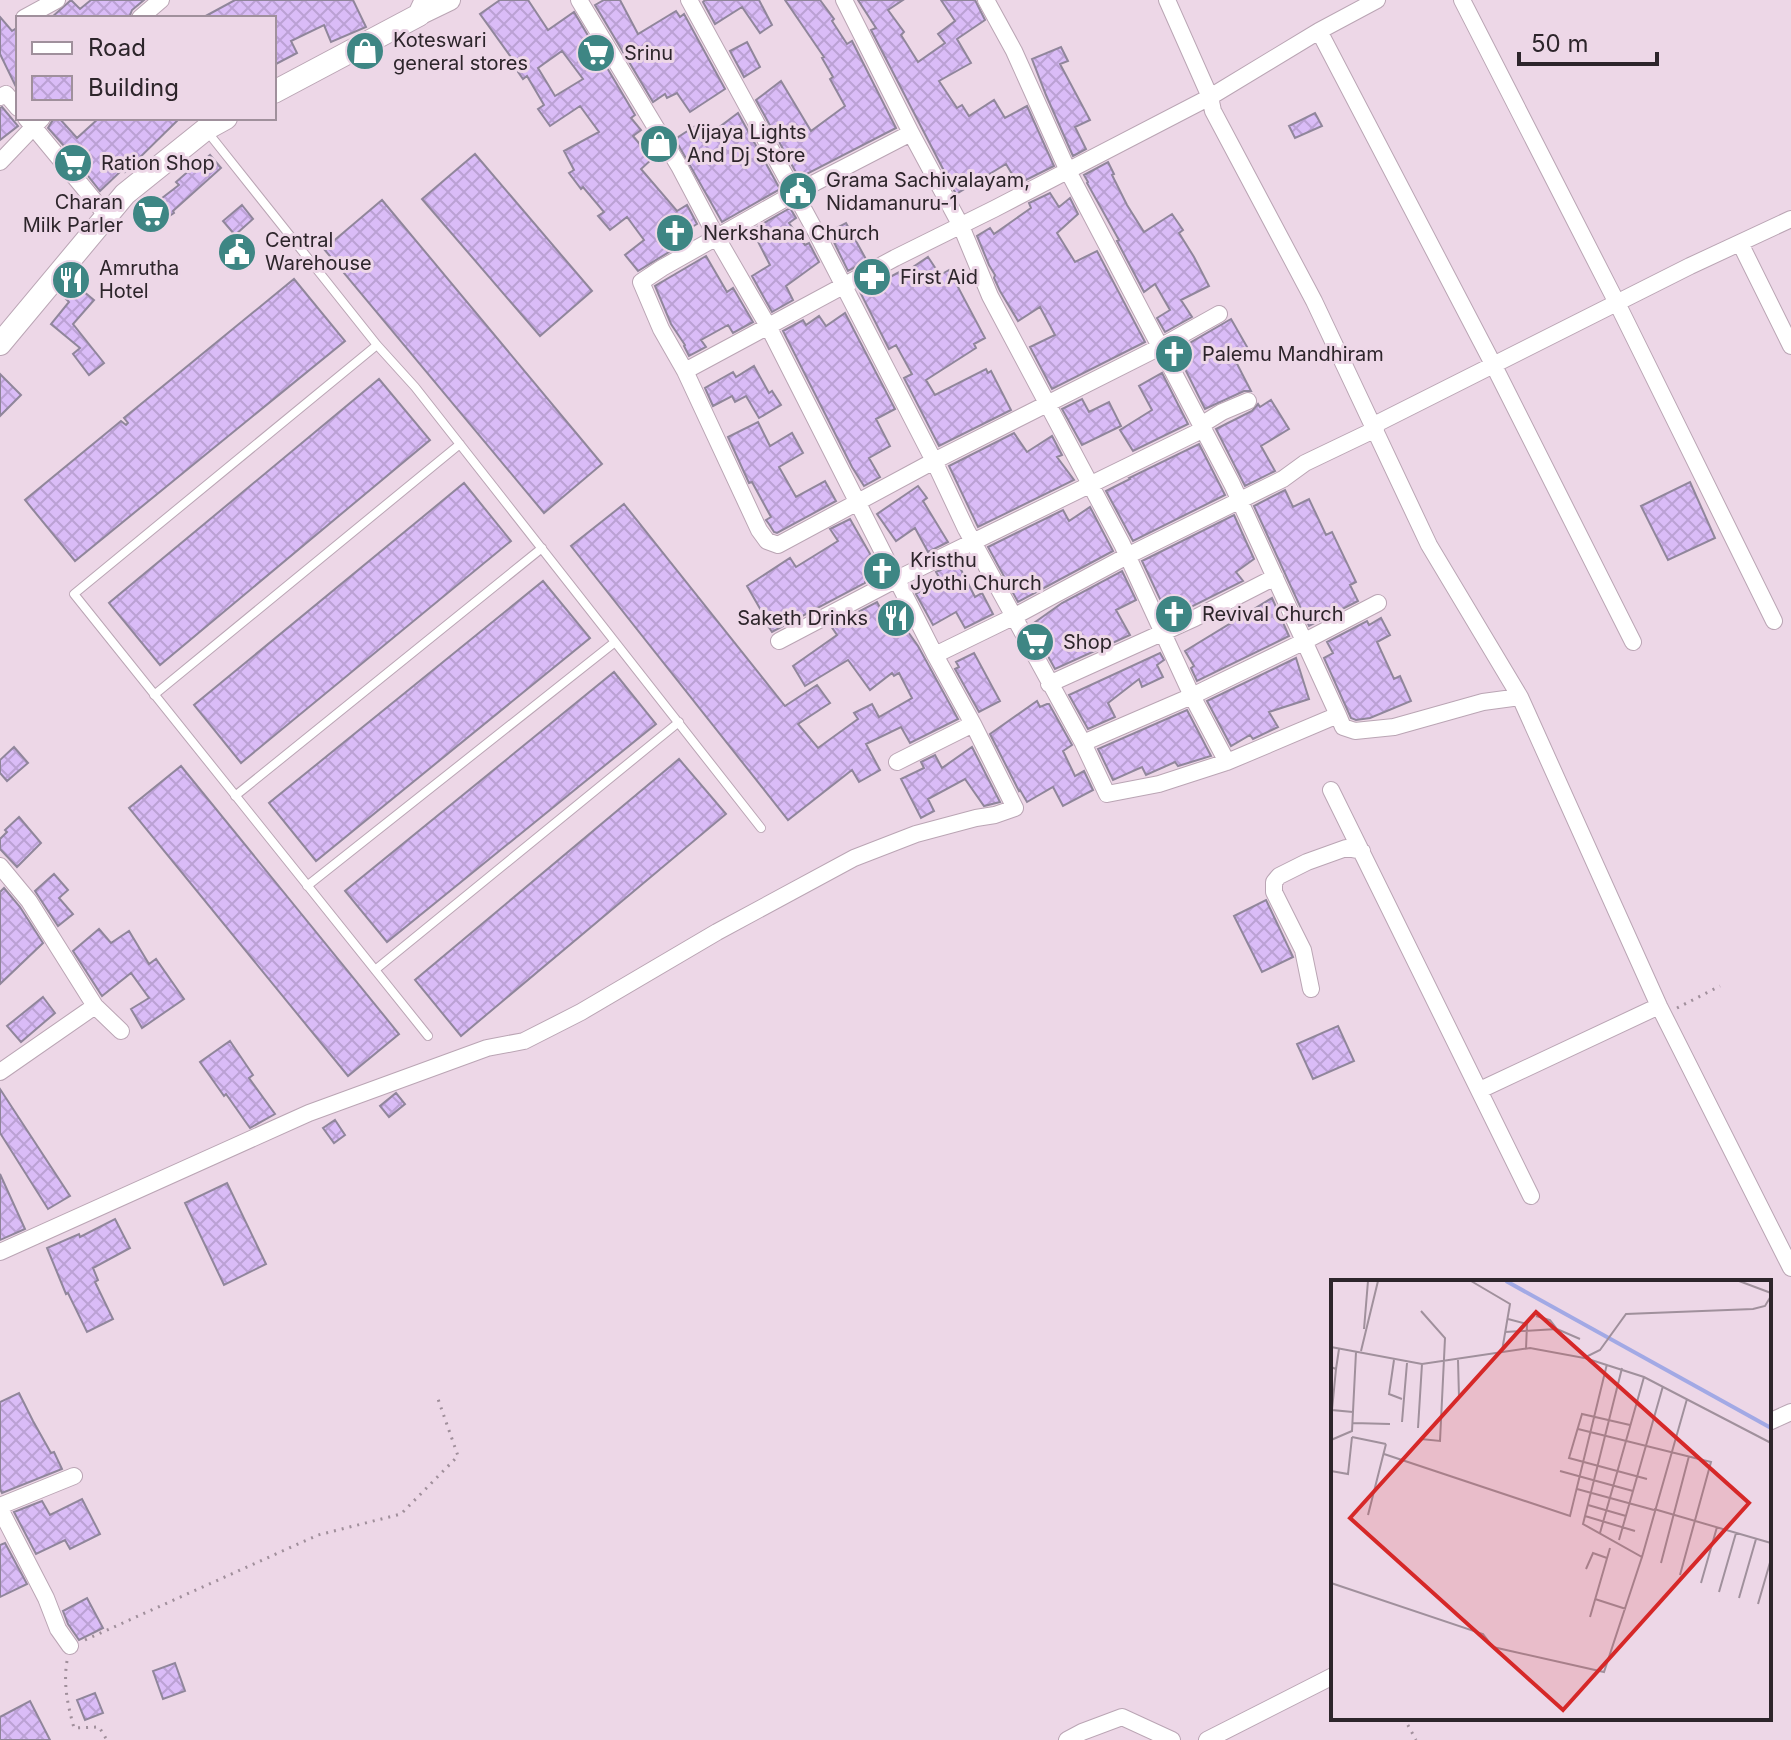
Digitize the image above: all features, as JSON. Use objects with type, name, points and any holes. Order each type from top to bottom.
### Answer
[{"type":"main road","points":[[276,91],[422,7]]},
{"type":"main road","points":[[3,332],[125,194],[206,129],[222,120]]},
{"type":"street","points":[[28,16],[57,0]]},
{"type":"street","points":[[142,16],[161,0]]},
{"type":"street","points":[[422,7],[450,0]]},
{"type":"street","points":[[0,1252],[309,1113],[487,1048],[524,1041],[854,858],[916,834],[1015,808],[768,326],[679,166],[579,0]]},
{"type":"street","points":[[689,0],[795,193],[966,529],[1083,743],[1107,794],[1159,784],[1227,762],[1338,715]]},
{"type":"street","points":[[844,0],[961,226],[990,296],[1127,556],[1192,696],[1227,762]]},
{"type":"street","points":[[986,0],[1014,51],[1068,171],[1239,500],[1343,727],[1355,731],[1394,727],[1483,702],[1520,697]]},
{"type":"street","points":[[1167,0],[1210,97],[1213,111],[1314,301],[1429,545],[1520,697],[1662,1010],[1791,1268]]},
{"type":"street","points":[[685,371],[895,258],[1210,97],[1377,0]]},
{"type":"street","points":[[1462,0],[1617,303],[1774,621]]},
{"type":"street","points":[[1319,31],[1493,364],[1633,642]]},
{"type":"street","points":[[0,97],[6,94],[16,106]]},
{"type":"street","points":[[0,162],[34,121],[107,216]]},
{"type":"street","points":[[911,133],[795,193],[641,282],[661,329],[685,371],[759,530],[767,541],[778,545],[1219,314]]},
{"type":"street","points":[[935,655],[1220,512],[1283,479],[1305,463],[1493,364],[1791,219]]},
{"type":"street","points":[[1740,243],[1791,346]]},
{"type":"street","points":[[779,641],[1248,401]]},
{"type":"street","points":[[1049,684],[1275,577]]},
{"type":"street","points":[[1083,743],[1192,696],[1378,603]]},
{"type":"street","points":[[897,762],[973,724]]},
{"type":"street","points":[[1331,790],[1531,1196]]},
{"type":"street","points":[[1311,989],[1303,950],[1274,892],[1274,882],[1279,876],[1307,862],[1346,848],[1362,851]]},
{"type":"street","points":[[0,866],[29,901],[95,1006],[121,1031]]},
{"type":"street","points":[[0,1072],[95,1006]]},
{"type":"street","points":[[1480,1090],[1662,1010]]},
{"type":"street","points":[[1771,1421],[1791,1412]]},
{"type":"street","points":[[70,1646],[58,1629],[46,1598],[0,1508],[74,1476]]},
{"type":"street","points":[[1207,1740],[1331,1677]]},
{"type":"street","points":[[1067,1740],[1122,1717],[1172,1740]]},
{"type":"lane","points":[[206,129],[377,345],[415,387],[761,828]]},
{"type":"lane","points":[[377,345],[74,594],[428,1036]]},
{"type":"lane","points":[[154,695],[460,444]]},
{"type":"lane","points":[[235,796],[542,548]]},
{"type":"lane","points":[[307,886],[615,642]]},
{"type":"lane","points":[[375,970],[679,722]]},
{"type":"path","points":[[1662,1010],[1720,986]]},
{"type":"path","points":[[107,1740],[99,1727],[74,1728],[64,1676],[70,1646],[318,1535],[401,1514],[458,1456],[438,1399]]},
{"type":"path","points":[[1405,1720],[1416,1740]]},
{"type":"building","points":[[71,0],[80,9],[91,0],[144,0],[130,16],[53,16]]},
{"type":"building","points":[[235,0],[353,0],[366,27],[331,42],[324,25],[291,41],[297,53],[276,64],[276,16],[206,16]]},
{"type":"building","points":[[500,0],[528,0],[548,30],[574,12],[635,115],[631,118],[641,130],[633,136],[652,159],[641,169],[677,211],[687,205],[697,224],[682,233],[687,241],[638,271],[625,255],[644,240],[627,217],[610,230],[598,216],[604,212],[569,173],[574,170],[564,151],[599,132],[580,106],[550,126],[538,109],[544,105],[527,76],[523,79],[514,66],[516,64],[480,14]],"holes":[[[562,51],[583,79],[555,96],[538,68]]]},
{"type":"building","points":[[604,0],[620,0],[638,34],[676,11],[680,17],[684,14],[725,89],[690,112],[677,93],[667,98],[665,94],[653,102],[595,5]]},
{"type":"building","points":[[759,0],[772,25],[760,33],[742,7],[715,24],[703,2]]},
{"type":"building","points":[[785,0],[820,0],[847,44],[852,41],[896,128],[799,178],[756,100],[781,81],[811,131],[845,106],[830,79],[833,77],[824,57]]},
{"type":"building","points":[[858,0],[903,0],[888,10],[904,32],[901,35],[918,62],[945,43],[938,34],[955,21],[941,0],[975,0],[985,20],[957,39],[971,63],[939,81],[957,108],[962,105],[969,116],[994,100],[1005,118],[1027,106],[1054,166],[1018,184],[1006,164],[956,194],[871,30],[876,28]]},
{"type":"building","points":[[0,17],[12,31],[16,28],[16,87],[0,54]]},
{"type":"building","points":[[747,42],[760,67],[744,77],[730,51]]},
{"type":"building","points":[[1061,47],[1068,61],[1060,64],[1090,120],[1075,127],[1086,149],[1073,156],[1032,59]]},
{"type":"building","points":[[0,108],[18,126],[0,140]]},
{"type":"building","points":[[738,113],[780,189],[722,222],[675,139],[694,127],[702,140]]},
{"type":"building","points":[[1315,113],[1322,126],[1295,138],[1289,126]]},
{"type":"building","points":[[53,120],[61,120],[77,138],[97,120],[178,120],[125,172],[123,169],[100,191],[48,128]]},
{"type":"building","points":[[475,154],[592,291],[540,336],[422,199]]},
{"type":"building","points":[[210,155],[221,168],[174,213],[150,229],[140,215],[179,185],[176,182]]},
{"type":"building","points":[[1108,162],[1127,205],[1144,232],[1172,214],[1183,230],[1179,233],[1209,286],[1181,300],[1192,317],[1165,332],[1157,318],[1170,310],[1155,284],[1144,292],[1084,175]]},
{"type":"building","points":[[1050,193],[1059,207],[1070,198],[1078,214],[1057,233],[1075,262],[1097,251],[1145,342],[1052,389],[1030,347],[1055,335],[1040,307],[1018,321],[1000,291],[977,236],[990,228],[994,234],[1031,208],[1029,203]]},
{"type":"building","points":[[382,200],[602,464],[544,513],[324,249]]},
{"type":"building","points":[[242,205],[253,219],[235,235],[223,221]]},
{"type":"building","points":[[790,208],[796,218],[789,223],[805,245],[809,243],[819,262],[786,286],[793,300],[772,312],[752,276],[770,265],[752,230]]},
{"type":"building","points":[[846,223],[867,261],[848,271],[829,232]]},
{"type":"building","points":[[706,256],[727,292],[733,288],[753,322],[733,333],[728,325],[701,340],[706,347],[689,356],[655,286]]},
{"type":"building","points":[[928,257],[940,275],[949,270],[985,338],[974,344],[976,348],[926,380],[935,395],[986,369],[988,373],[991,371],[1011,410],[939,446],[904,378],[912,374],[896,345],[889,349],[859,290],[903,270],[904,273]]},
{"type":"building","points":[[294,279],[345,341],[75,561],[25,500],[121,421],[126,425],[128,423],[124,418]]},
{"type":"building","points":[[77,286],[94,300],[73,324],[104,363],[89,375],[73,354],[80,348],[51,324],[69,302],[66,299]]},
{"type":"building","points":[[845,313],[895,409],[876,419],[890,446],[869,458],[880,477],[864,486],[783,331],[803,320],[806,325],[819,316],[826,326]]},
{"type":"building","points":[[1231,319],[1250,352],[1235,360],[1251,391],[1244,391],[1205,409],[1176,351]]},
{"type":"building","points":[[754,366],[769,393],[772,391],[781,405],[759,418],[746,396],[735,402],[732,396],[713,406],[705,388],[733,372],[736,377]]},
{"type":"building","points":[[1162,373],[1188,424],[1133,451],[1120,430],[1152,410],[1139,386]]},
{"type":"building","points":[[0,374],[21,395],[0,416]]},
{"type":"building","points":[[379,379],[430,440],[160,665],[109,603]]},
{"type":"building","points":[[1082,399],[1089,412],[1109,402],[1121,426],[1082,445],[1062,409]]},
{"type":"building","points":[[1271,400],[1289,429],[1261,446],[1275,471],[1245,486],[1216,429],[1252,411],[1258,404],[1260,407]]},
{"type":"building","points":[[758,422],[770,446],[792,433],[803,453],[779,467],[796,497],[825,481],[836,501],[777,533],[766,520],[771,517],[752,482],[749,483],[728,437]]},
{"type":"building","points":[[1014,433],[1027,452],[1052,436],[1062,455],[1057,457],[1074,480],[978,527],[949,466]]},
{"type":"building","points":[[1199,444],[1225,495],[1133,541],[1106,491]]},
{"type":"building","points":[[1690,482],[1715,538],[1668,560],[1641,506]]},
{"type":"building","points":[[464,483],[511,541],[241,763],[194,705]]},
{"type":"building","points":[[918,486],[927,498],[923,501],[948,542],[928,552],[915,528],[896,541],[877,514]]},
{"type":"building","points":[[1285,490],[1293,507],[1309,499],[1326,535],[1332,532],[1356,582],[1350,585],[1358,601],[1309,626],[1254,506]]},
{"type":"building","points":[[624,504],[785,706],[817,685],[830,703],[798,724],[818,748],[858,719],[854,713],[872,704],[879,717],[912,698],[899,673],[894,676],[892,673],[870,690],[848,660],[805,686],[793,666],[837,635],[831,626],[877,602],[883,613],[891,608],[918,646],[958,719],[910,743],[901,727],[866,744],[880,770],[859,782],[852,770],[788,820],[571,546]]},
{"type":"building","points":[[1090,507],[1113,551],[1018,602],[988,547],[1063,510],[1069,521]]},
{"type":"building","points":[[1234,515],[1254,559],[1236,572],[1243,581],[1169,618],[1142,561]]},
{"type":"building","points":[[850,519],[881,573],[772,632],[747,586],[790,558],[796,567],[838,541],[830,529]]},
{"type":"building","points":[[957,562],[975,597],[982,593],[993,614],[965,628],[956,612],[933,625],[916,594],[940,579],[936,572]]},
{"type":"building","points":[[1122,571],[1136,600],[1116,610],[1130,635],[1055,669],[1031,625],[1062,603]]},
{"type":"building","points":[[543,581],[590,638],[316,861],[269,803]]},
{"type":"building","points":[[1272,598],[1289,636],[1197,681],[1191,668],[1194,666],[1185,651]]},
{"type":"building","points":[[1381,618],[1390,635],[1377,642],[1394,679],[1400,676],[1411,701],[1370,718],[1356,720],[1351,718],[1324,658],[1333,653],[1327,642],[1367,621],[1369,625]]},
{"type":"building","points":[[974,653],[1000,701],[979,712],[955,669],[959,667],[956,662]]},
{"type":"building","points":[[1160,653],[1164,660],[1157,665],[1163,677],[1142,687],[1139,679],[1108,703],[1115,717],[1088,729],[1069,695]]},
{"type":"building","points":[[1296,658],[1309,699],[1269,712],[1278,727],[1253,739],[1250,735],[1231,746],[1207,701]]},
{"type":"building","points":[[614,672],[656,724],[387,942],[345,891]]},
{"type":"building","points":[[1037,701],[1040,707],[1049,704],[1072,745],[1063,751],[1075,776],[1084,771],[1093,790],[1063,806],[1053,787],[1027,802],[990,734]]},
{"type":"building","points":[[1187,710],[1211,756],[1178,766],[1175,762],[1146,775],[1142,767],[1113,780],[1098,749]]},
{"type":"building","points":[[14,747],[28,763],[7,781],[0,773],[0,760]]},
{"type":"building","points":[[972,747],[1000,802],[984,806],[965,779],[928,799],[934,811],[921,818],[901,779],[924,768],[921,762],[935,755],[942,768]]},
{"type":"building","points":[[679,759],[726,814],[461,1036],[415,980]]},
{"type":"building","points":[[181,766],[399,1034],[348,1076],[129,808]]},
{"type":"building","points":[[19,817],[41,843],[17,867],[0,849],[0,839]]},
{"type":"building","points":[[54,874],[68,890],[59,898],[73,914],[58,926],[35,891]]},
{"type":"building","points":[[4,888],[43,943],[0,984],[0,892]]},
{"type":"building","points":[[1266,900],[1293,957],[1262,972],[1234,916]]},
{"type":"building","points":[[99,929],[111,943],[129,931],[149,964],[156,959],[184,999],[142,1028],[131,1009],[149,998],[131,973],[102,996],[73,951]]},
{"type":"building","points":[[43,997],[55,1013],[21,1042],[7,1026]]},
{"type":"building","points":[[1338,1026],[1354,1061],[1313,1079],[1297,1044]]},
{"type":"building","points":[[230,1041],[253,1075],[249,1078],[275,1114],[250,1128],[200,1062]]},
{"type":"building","points":[[0,1089],[70,1196],[48,1209],[0,1133]]},
{"type":"building","points":[[396,1093],[405,1104],[389,1117],[380,1106]]},
{"type":"building","points":[[335,1120],[345,1135],[334,1143],[323,1128]]},
{"type":"building","points":[[0,1174],[25,1229],[0,1240]]},
{"type":"building","points":[[227,1183],[266,1264],[224,1285],[185,1203]]},
{"type":"building","points":[[115,1219],[130,1248],[93,1268],[98,1280],[95,1282],[113,1319],[87,1332],[66,1294],[47,1248],[79,1234],[80,1237]]},
{"type":"building","points":[[19,1393],[62,1469],[2,1493],[0,1402]]},
{"type":"building","points":[[82,1499],[100,1534],[70,1549],[65,1540],[36,1554],[14,1512],[42,1501],[50,1515]]},
{"type":"building","points":[[5,1543],[27,1584],[0,1597],[0,1545]]},
{"type":"building","points":[[87,1598],[103,1628],[79,1640],[63,1611]]},
{"type":"building","points":[[175,1663],[185,1691],[163,1699],[153,1671]]},
{"type":"building","points":[[95,1693],[103,1713],[85,1720],[77,1700]]},
{"type":"building","points":[[30,1701],[50,1740],[0,1740],[0,1717]]},
{"type":"place","name":"Koteswari general stores","points":[[365,51]]},
{"type":"place","name":"Srinu","points":[[596,53]]},
{"type":"place","name":"Vijaya Lights And Dj Store","points":[[659,144]]},
{"type":"place","name":"Ration Shop","points":[[73,163]]},
{"type":"place","name":"Grama Sachivalayam, Nidamanuru-1","points":[[798,191]]},
{"type":"place","name":"Charan Milk Parler","points":[[151,214]]},
{"type":"place","name":"Nerkshana Church","points":[[675,233]]},
{"type":"place","name":"Central Warehouse","points":[[237,252]]},
{"type":"place","name":"First Aid","points":[[872,277]]},
{"type":"place","name":"Amrutha Hotel","points":[[71,280]]},
{"type":"place","name":"Palemu Mandhiram","points":[[1174,354]]},
{"type":"place","name":"Kristhu Jyothi Church","points":[[882,571]]},
{"type":"place","name":"Revival Church","points":[[1174,614]]},
{"type":"place","name":"Saketh Drinks","points":[[896,618]]},
{"type":"place","name":"Shop","points":[[1035,642]]}]
